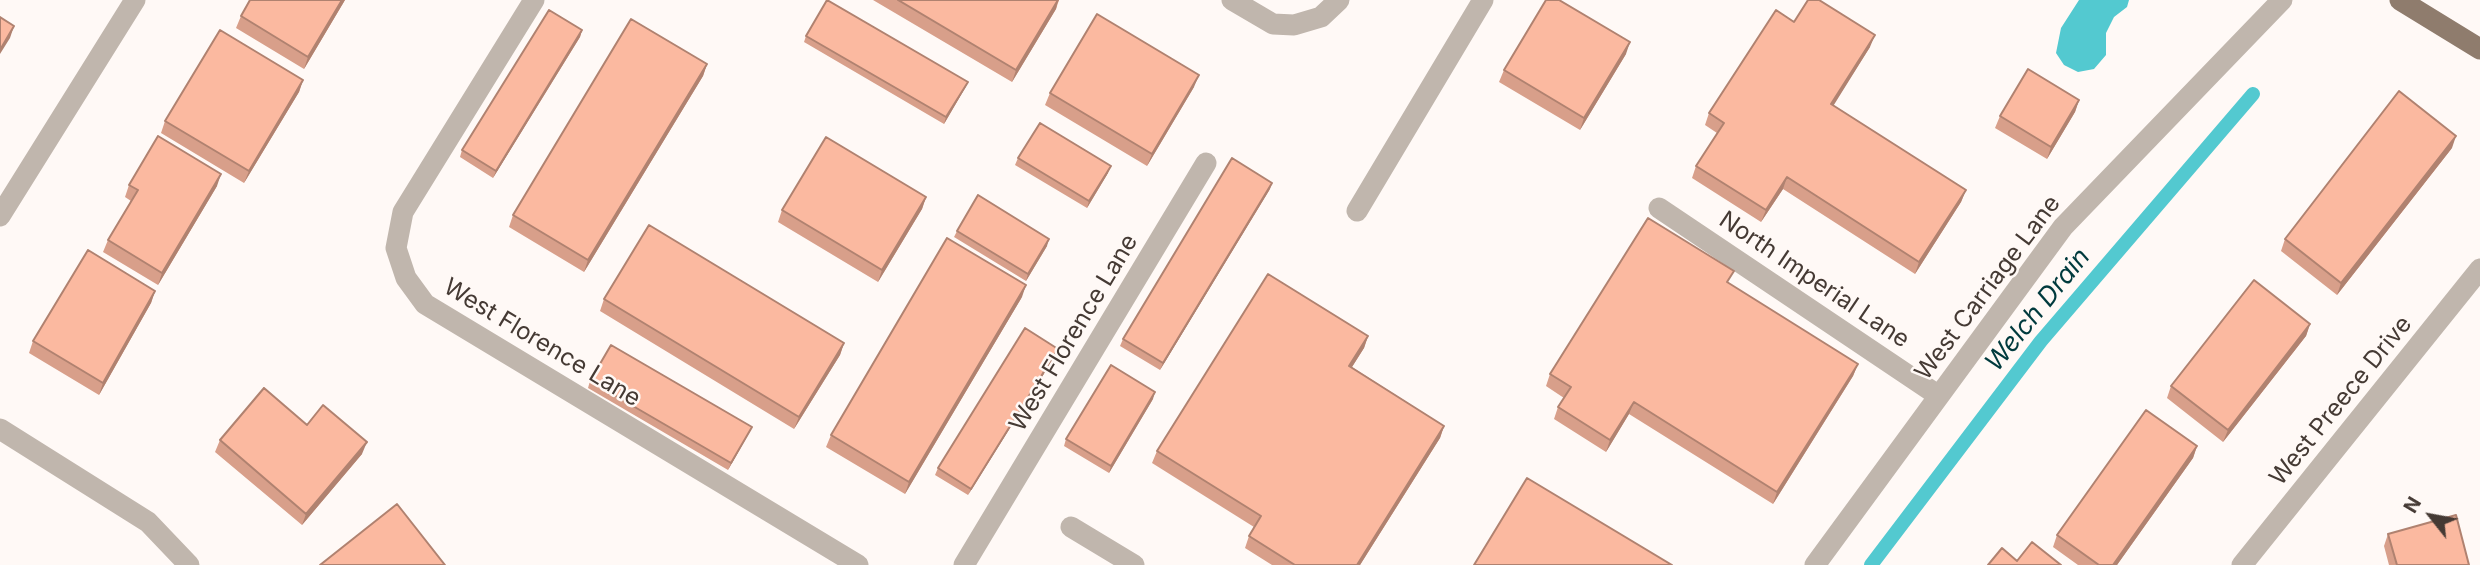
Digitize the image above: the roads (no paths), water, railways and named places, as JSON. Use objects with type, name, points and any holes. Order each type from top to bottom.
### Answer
[{"type":"main road","points":[[2400,0],[2480,49]]},
{"type":"street","name":"West Florence Lane","points":[[534,0],[403,212],[396,248],[406,278],[425,304],[858,565]]},
{"type":"street","points":[[1232,0],[1273,24],[1294,25],[1321,17],[1339,0]]},
{"type":"street","points":[[1357,211],[1483,0]]},
{"type":"street","name":"West Carriage Lane","points":[[1815,565],[2063,227],[2282,0]]},
{"type":"street","points":[[0,216],[132,1]]},
{"type":"street","name":"West Florence Lane","points":[[964,565],[1206,163]]},
{"type":"street","name":"North Imperial Lane","points":[[1659,208],[1939,396]]},
{"type":"street","name":"West Preece Drive","points":[[2242,565],[2480,269]]},
{"type":"street","points":[[0,429],[148,522],[189,565]]},
{"type":"street","points":[[1071,527],[1134,565]]},
{"type":"water","points":[[2079,0],[2129,0],[2127,7],[2114,17],[2106,33],[2106,55],[2094,69],[2078,72],[2064,65],[2056,53],[2061,28]]},
{"type":"waterway","name":"Welch Drain","points":[[1871,565],[2041,341],[2253,94]]}]
